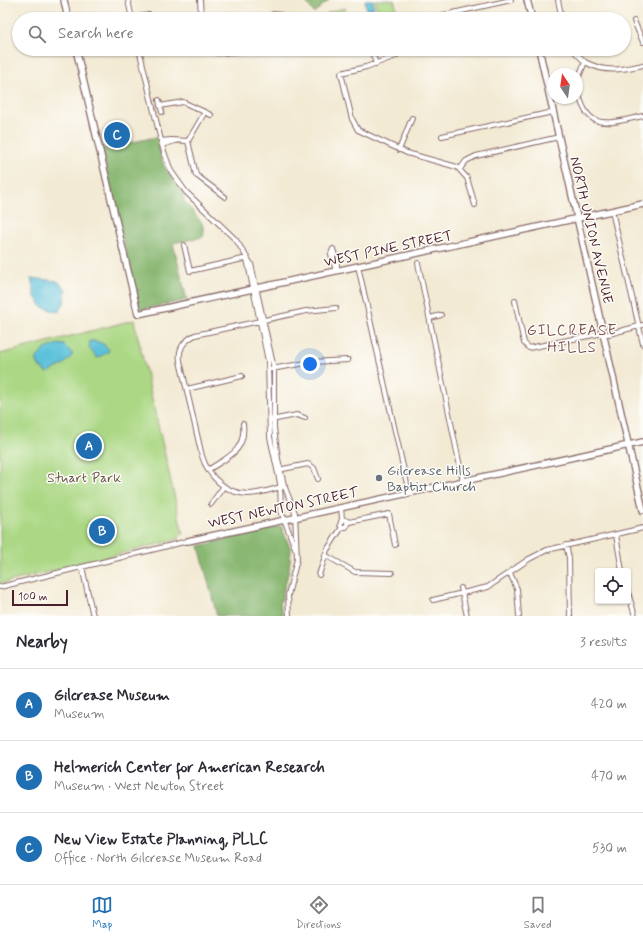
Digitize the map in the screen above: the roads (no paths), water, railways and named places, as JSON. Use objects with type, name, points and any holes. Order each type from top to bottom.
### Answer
[{"type":"street","points":[[64,0],[67,12]]},
{"type":"street","points":[[128,0],[131,12]]},
{"type":"street","points":[[200,0],[201,12]]},
{"type":"street","points":[[457,12],[511,0]]},
{"type":"street","points":[[527,0],[530,12]]},
{"type":"street","points":[[558,0],[561,12]]},
{"type":"street","points":[[634,21],[643,42]]},
{"type":"street","name":"WEST PINE STREET","points":[[78,56],[138,314],[643,204]]},
{"type":"street","points":[[141,56],[161,143],[168,164],[180,185],[236,240],[251,264],[272,369],[271,444],[278,470],[292,503],[295,517],[297,559],[288,595],[289,616]]},
{"type":"street","points":[[374,56],[376,64]]},
{"type":"street","points":[[396,56],[376,64],[340,73],[354,125],[362,133],[399,150],[460,169],[466,178],[475,205]]},
{"type":"street","name":"NORTH UNION AVENUE","points":[[540,56],[643,510]]},
{"type":"street","points":[[579,56],[585,62],[598,68],[610,70],[643,65]]},
{"type":"street","points":[[582,68],[585,62]]},
{"type":"street","points":[[159,100],[162,112]]},
{"type":"street","points":[[160,106],[183,102],[211,115]]},
{"type":"street","points":[[582,104],[588,115],[594,120],[606,123],[643,116]]},
{"type":"street","points":[[205,112],[188,141],[196,175],[225,197]]},
{"type":"street","points":[[442,136],[553,112]]},
{"type":"street","points":[[399,150],[412,118]]},
{"type":"street","points":[[460,169],[466,161],[476,156],[559,137]]},
{"type":"street","points":[[161,143],[188,141]]},
{"type":"street","points":[[612,211],[641,326],[643,344]]},
{"type":"street","points":[[184,245],[190,271],[247,258]]},
{"type":"street","points":[[418,263],[464,481]]},
{"type":"street","points":[[358,266],[409,493]]},
{"type":"street","points":[[515,301],[524,343],[527,347],[535,347],[641,326]]},
{"type":"street","points":[[285,486],[246,494],[235,492],[224,486],[208,470],[202,456],[179,357],[182,345],[195,335],[315,309],[336,308]]},
{"type":"street","points":[[430,318],[441,315]]},
{"type":"street","points":[[272,369],[312,362],[348,360]]},
{"type":"street","points":[[187,389],[242,376]]},
{"type":"street","points":[[271,420],[297,415],[305,418]]},
{"type":"street","points":[[208,470],[230,456],[239,448],[244,434],[242,424]]},
{"type":"street","name":"WEST NEWTON STREET","points":[[0,587],[188,541],[643,442]]},
{"type":"street","points":[[278,470],[308,464],[314,468],[318,479]]},
{"type":"street","points":[[278,470],[280,502],[284,520],[296,549]]},
{"type":"street","points":[[211,504],[224,486]]},
{"type":"street","points":[[341,507],[342,519],[340,523],[342,527]]},
{"type":"street","points":[[342,519],[346,519],[349,522],[389,514],[395,545]]},
{"type":"street","points":[[319,575],[325,555],[342,527],[346,527],[349,522]]},
{"type":"street","points":[[434,600],[488,587],[534,557],[566,545],[643,528]]},
{"type":"street","points":[[616,535],[622,568]]},
{"type":"street","points":[[566,545],[569,568],[570,616]]},
{"type":"street","points":[[325,555],[355,572],[392,573]]},
{"type":"street","points":[[82,567],[93,616]]},
{"type":"street","points":[[510,572],[517,589],[519,616]]},
{"type":"street","points":[[461,588],[467,616]]},
{"type":"street","points":[[631,602],[635,616]]},
{"type":"water","points":[[365,0],[373,0],[374,8],[367,10]]},
{"type":"water","points":[[31,278],[57,281],[66,289],[64,303],[59,312],[42,307],[35,297]]},
{"type":"water","points":[[90,341],[103,344],[109,350],[108,352],[97,358],[89,348]]},
{"type":"water","points":[[58,344],[64,345],[72,353],[72,356],[63,365],[47,373],[39,366],[36,359],[45,349]]},
{"type":"place","name":"New View Estate Planning, PLLC","points":[[117,135]]},
{"type":"place","name":"Gilcrease Museum","points":[[89,446]]},
{"type":"place","name":"Gilcrease Hills Baptist Church","points":[[379,478]]},
{"type":"place","name":"Helmerich Center for American Research","points":[[102,531]]},
{"type":"district","name":"GILCREASE HILLS","points":[[572,338]]},
{"type":"park label","name":"Stuart Park","points":[[84,477]]}]
